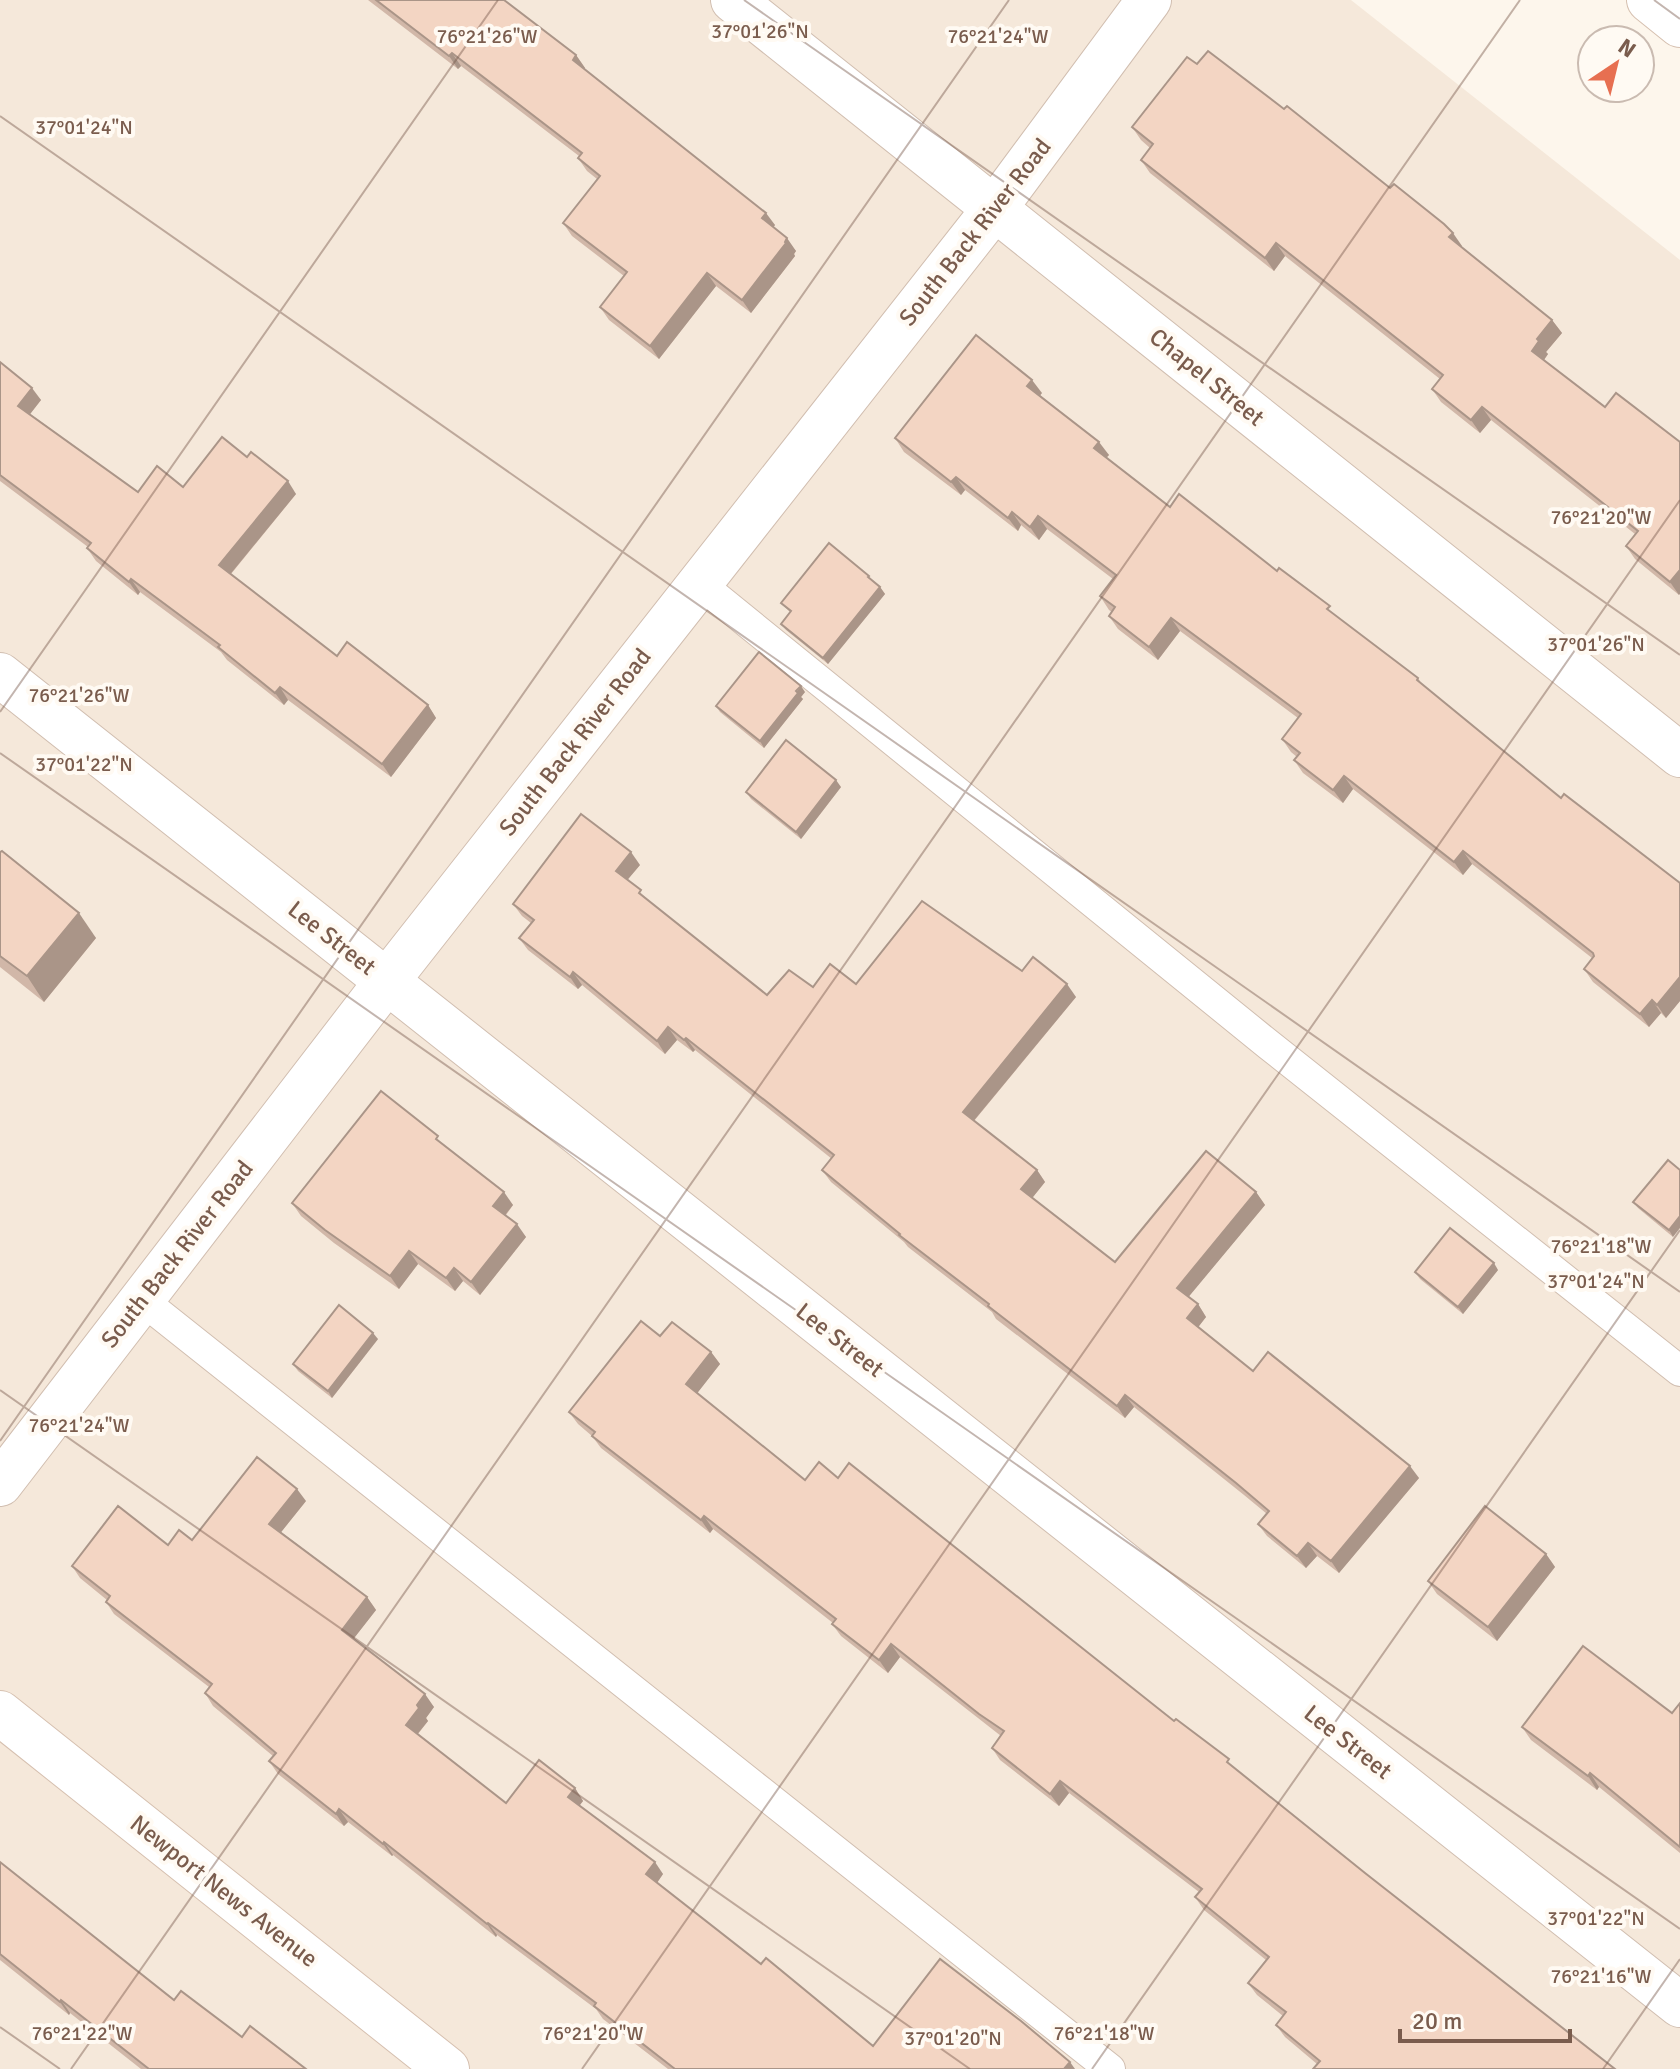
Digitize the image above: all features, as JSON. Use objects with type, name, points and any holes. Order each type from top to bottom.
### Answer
[{"type":"street","name":"Chapel Street","points":[[733,0],[1680,755]]},
{"type":"street","name":"South Back River Road","points":[[0,1484],[387,981],[995,208],[1149,0]]},
{"type":"street","points":[[1649,0],[1680,25]]},
{"type":"street","name":"Lee Street","points":[[0,675],[1680,2005]]},
{"type":"street","name":"Newport News Avenue","points":[[0,1713],[447,2069]]},
{"type":"lane","points":[[700,584],[1269,1045],[1680,1371]]},
{"type":"lane","points":[[142,1300],[1110,2069]]},
{"type":"shaded area","points":[[0,0],[1351,0],[1680,260],[1680,2069],[0,2069]]},
{"type":"building","points":[[376,0],[504,0],[576,55],[573,60],[766,213],[762,218],[787,238],[786,243],[742,300],[707,273],[650,346],[600,307],[627,272],[563,223],[600,176],[578,158],[582,153],[452,53],[449,56]]},
{"type":"building","points":[[1208,51],[1284,109],[1287,106],[1390,188],[1394,184],[1444,224],[1453,233],[1449,237],[1552,320],[1532,351],[1605,407],[1616,393],[1680,442],[1680,570],[1670,582],[1626,546],[1638,531],[1482,407],[1471,420],[1432,389],[1443,375],[1276,243],[1265,258],[1141,160],[1153,144],[1132,127],[1187,57],[1197,64]]},
{"type":"building","points":[[976,335],[1032,380],[1027,386],[1099,442],[1094,448],[1170,507],[1179,494],[1277,571],[1279,568],[1330,606],[1327,609],[1418,678],[1561,798],[1564,794],[1680,883],[1680,977],[1657,1005],[1652,1000],[1640,1014],[1584,969],[1593,953],[1463,851],[1454,862],[1344,776],[1333,790],[1294,760],[1300,753],[1282,739],[1301,714],[1171,618],[1149,647],[1109,616],[1115,607],[1100,596],[1116,575],[1038,516],[1030,527],[1012,512],[1008,518],[956,477],[951,482],[895,438]]},
{"type":"building","points":[[0,362],[32,388],[18,406],[138,492],[157,466],[183,487],[222,437],[247,457],[251,452],[288,481],[219,565],[337,656],[347,642],[428,705],[382,764],[280,687],[275,693],[218,647],[220,645],[131,579],[129,582],[87,548],[91,543],[0,475]]},
{"type":"building","points":[[829,543],[880,587],[823,658],[781,624],[791,611],[781,603]]},
{"type":"building","points":[[759,652],[801,686],[760,741],[716,706]]},
{"type":"building","points":[[786,740],[836,780],[796,832],[746,792]]},
{"type":"building","points":[[581,814],[631,852],[616,871],[641,890],[639,893],[767,995],[789,970],[813,987],[830,964],[856,984],[922,901],[1022,971],[1033,957],[1067,984],[963,1112],[1037,1170],[1021,1189],[1115,1262],[1206,1151],[1256,1192],[1177,1288],[1198,1304],[1187,1318],[1253,1371],[1268,1352],[1410,1466],[1331,1561],[1308,1543],[1297,1556],[1258,1524],[1269,1511],[1236,1483],[1125,1395],[1117,1406],[899,1235],[822,1170],[834,1155],[686,1038],[684,1040],[668,1027],[657,1041],[573,972],[570,977],[519,938],[534,920],[513,904]]},
{"type":"building","points":[[2,851],[79,913],[27,976],[0,956]]},
{"type":"building","points":[[381,1091],[504,1192],[493,1206],[517,1224],[471,1282],[454,1268],[446,1278],[409,1251],[390,1276],[292,1203]]},
{"type":"building","points":[[1668,1160],[1680,1170],[1680,1216],[1669,1230],[1633,1202]]},
{"type":"building","points":[[1450,1228],[1494,1263],[1458,1307],[1415,1272]]},
{"type":"building","points":[[339,1305],[373,1333],[328,1391],[293,1364]]},
{"type":"building","points":[[641,1321],[660,1336],[672,1322],[711,1352],[686,1384],[805,1480],[819,1462],[838,1478],[849,1463],[1174,1721],[1176,1719],[1229,1759],[1227,1762],[1365,1873],[1615,2069],[1313,2069],[1320,2061],[1276,2025],[1286,2012],[1248,1983],[1269,1957],[1195,1897],[1202,1889],[1060,1781],[1050,1794],[992,1748],[1004,1731],[891,1644],[879,1660],[832,1624],[836,1619],[704,1516],[701,1520],[592,1436],[595,1432],[569,1412]]},
{"type":"building","points":[[257,1457],[297,1489],[269,1524],[367,1597],[342,1630],[425,1694],[406,1725],[506,1803],[539,1760],[575,1788],[568,1797],[655,1862],[646,1874],[761,1964],[766,1958],[873,2046],[940,1959],[1070,2062],[1064,2069],[675,2069],[594,2006],[596,2003],[487,1924],[384,1842],[339,1809],[336,1814],[269,1761],[276,1753],[205,1693],[212,1684],[106,1602],[110,1596],[72,1566],[118,1506],[168,1545],[179,1530],[192,1540]]},
{"type":"building","points":[[1485,1506],[1546,1554],[1488,1627],[1428,1581]]},
{"type":"building","points":[[1583,1646],[1672,1713],[1680,1703],[1680,1847],[1590,1773],[1588,1776],[1522,1727]]},
{"type":"building","points":[[0,1862],[174,2000],[181,1991],[242,2037],[250,2026],[306,2069],[149,2069],[0,1954]]}]
